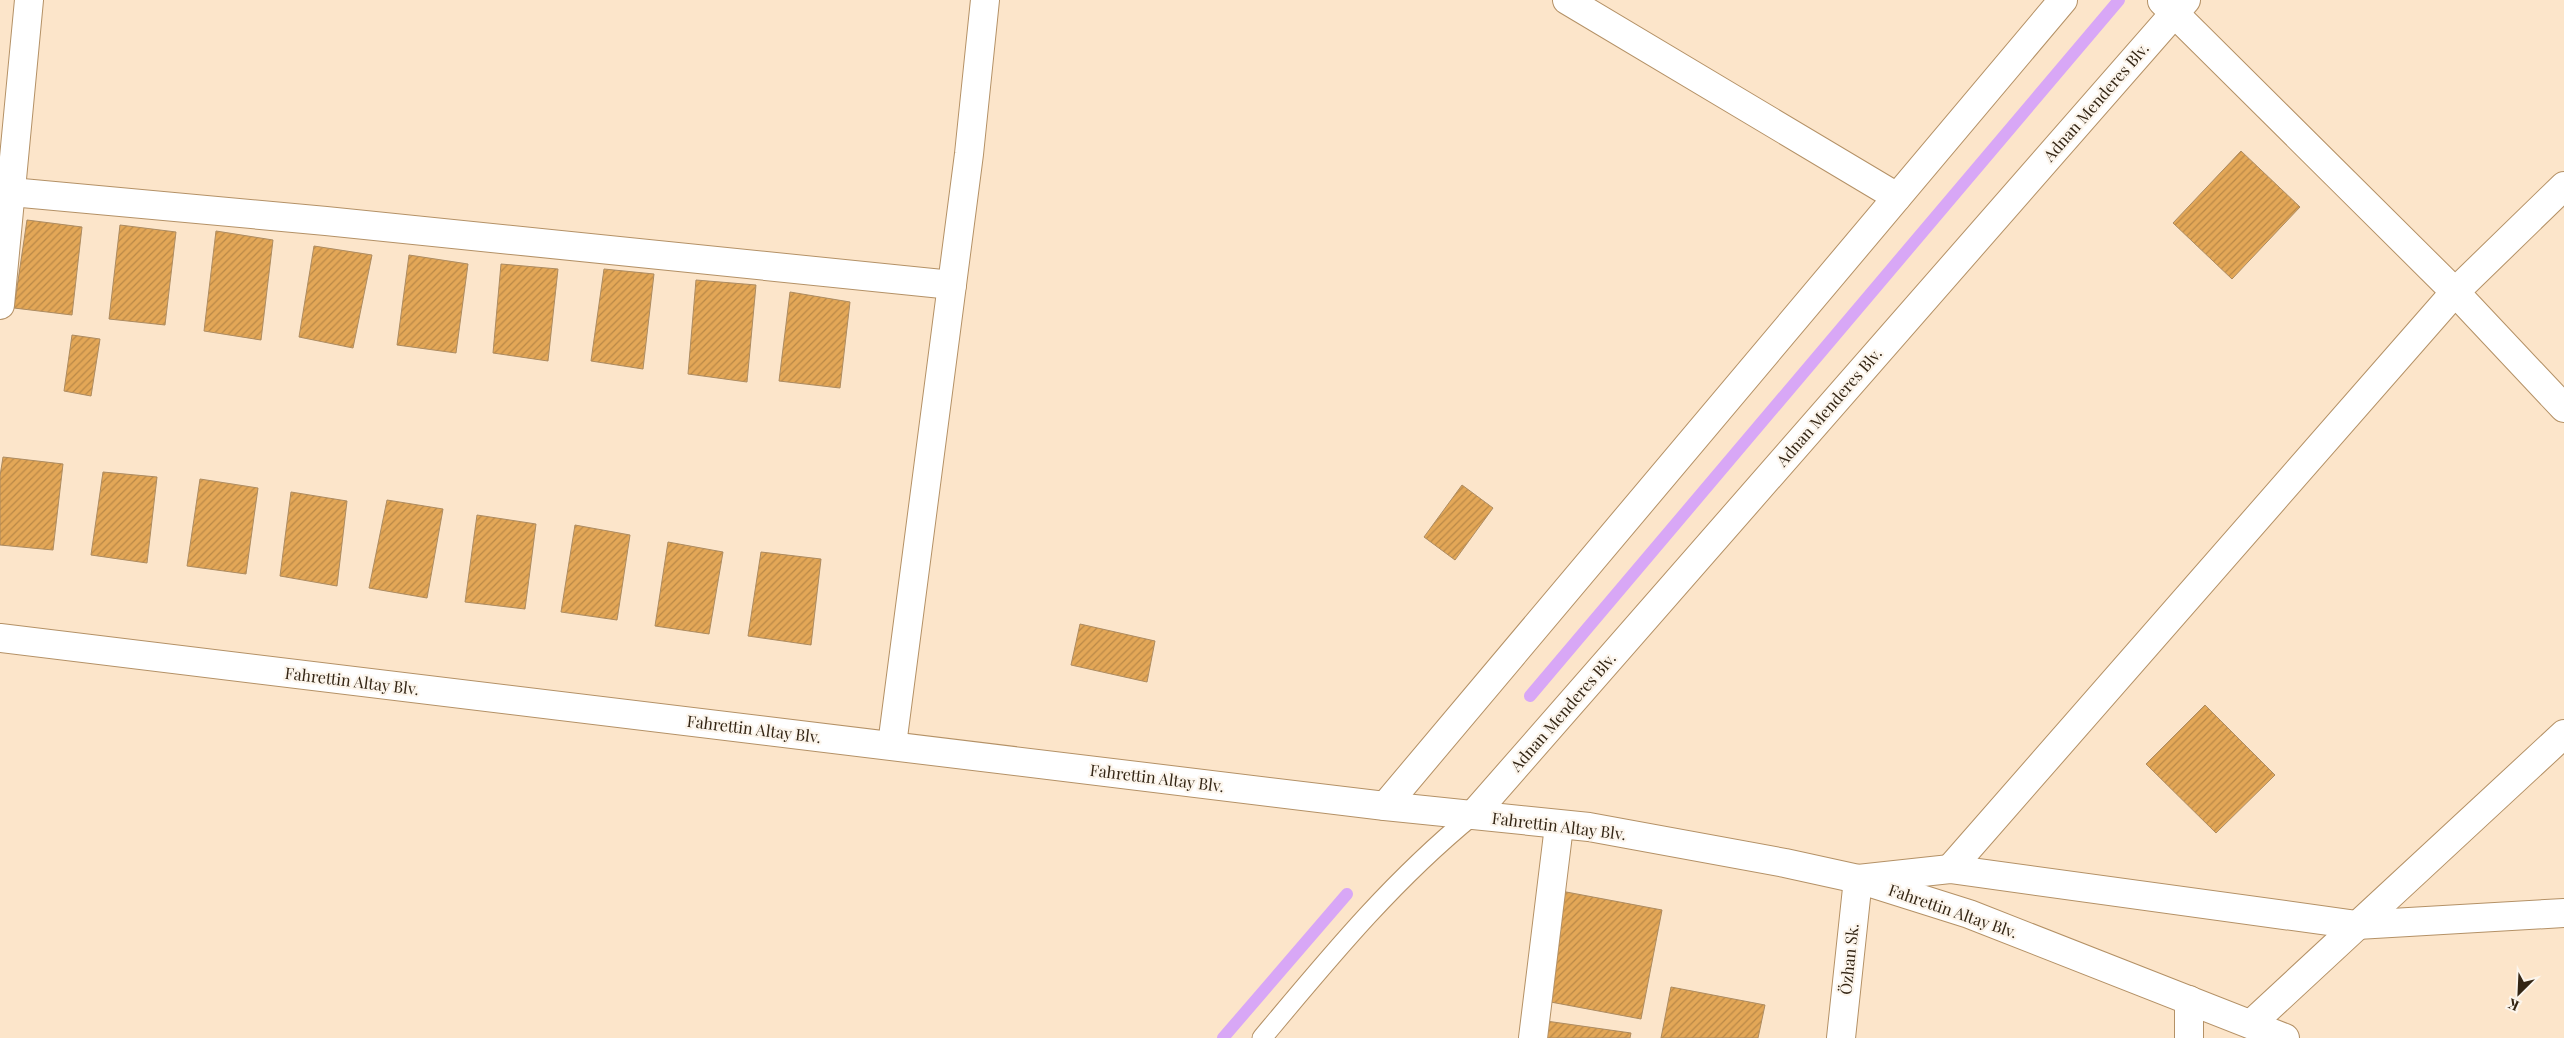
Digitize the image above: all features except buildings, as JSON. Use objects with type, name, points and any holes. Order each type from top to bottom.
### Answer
[{"type":"street","points":[[0,305],[29,0]]},
{"type":"street","points":[[892,746],[952,285],[985,0]]},
{"type":"street","points":[[1567,0],[1897,197]]},
{"type":"street","points":[[1385,806],[2063,0]]},
{"type":"street","points":[[2173,4],[2455,292],[2564,408]]},
{"type":"street","name":"Adnan Menderes Blv.","points":[[1473,815],[2173,4]]},
{"type":"street","points":[[1950,869],[2455,292],[2564,186]]},
{"type":"street","points":[[10,192],[316,220],[952,285]]},
{"type":"street","name":"Fahrettin Altay Blv.","points":[[0,638],[1385,806],[1589,828],[1736,854],[1858,879],[1969,914],[2285,1038]]},
{"type":"street","points":[[2251,1024],[2564,734]]},
{"type":"street","points":[[1533,1038],[1559,826]]},
{"type":"street","points":[[1858,879],[1950,869],[2357,925],[2564,913]]},
{"type":"street","name":"Özhan Sk.","points":[[1841,1038],[1858,879]]},
{"type":"street","points":[[2189,1000],[2189,1038]]},
{"type":"lane","points":[[1262,1038],[1379,901],[1439,843],[1473,815]]},
{"type":"waterway","points":[[1530,696],[2119,0]]},
{"type":"waterway","points":[[1223,1038],[1347,894]]}]
